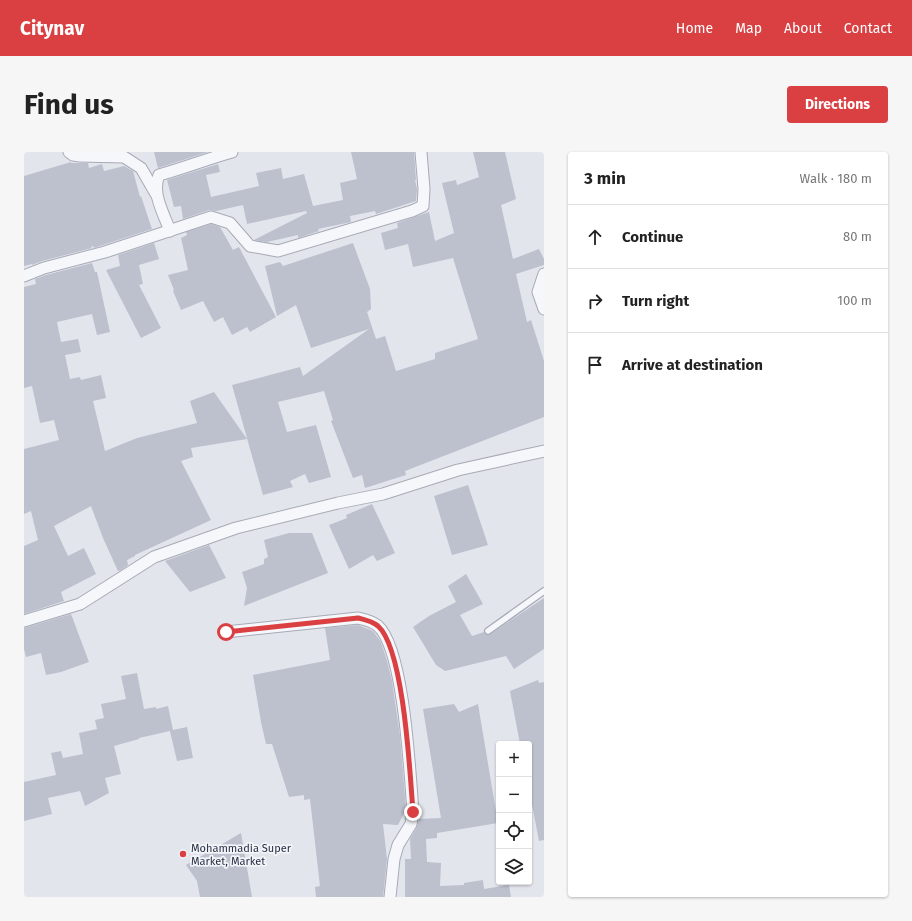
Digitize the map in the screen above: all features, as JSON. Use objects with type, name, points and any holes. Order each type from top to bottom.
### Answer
[{"type":"street","points":[[69,152],[73,155],[80,156],[124,157],[141,168],[157,195],[170,231]]},
{"type":"street","points":[[157,195],[156,182],[159,175],[182,169],[215,156],[232,152]]},
{"type":"street","points":[[24,276],[44,268],[105,252],[211,217],[230,223],[250,246],[278,251],[412,211],[423,206],[424,189],[421,152]]},
{"type":"street","points":[[544,274],[538,292],[544,309]]},
{"type":"street","points":[[24,621],[80,604],[154,557],[236,528],[338,503],[383,494],[458,470],[544,451]]},
{"type":"street","points":[[226,632],[358,618],[369,620],[378,626],[386,637],[400,680],[413,812],[411,824],[398,845],[394,860],[390,897]]},
{"type":"lane","points":[[488,631],[544,592]]},
{"type":"building","points":[[154,152],[208,152],[158,168]]},
{"type":"building","points":[[351,152],[414,152],[415,180],[417,189],[416,201],[376,214],[375,211],[350,216],[351,222],[318,229],[319,231],[298,238],[298,235],[267,242],[254,240],[307,213],[306,211],[247,224],[243,205],[216,211],[209,210],[183,219],[181,206],[174,207],[167,180],[218,164],[220,172],[206,175],[211,197],[259,186],[256,173],[281,168],[283,179],[304,174],[313,206],[343,200],[340,183],[357,179]]},
{"type":"building","points":[[473,152],[505,152],[516,199],[501,205],[513,259],[539,249],[544,259],[544,265],[516,274],[527,322],[531,320],[544,361],[544,417],[405,471],[406,475],[365,488],[362,475],[353,478],[331,421],[333,420],[324,391],[278,402],[287,432],[316,425],[331,477],[309,483],[305,474],[290,481],[293,487],[263,495],[232,385],[300,367],[303,376],[369,329],[311,348],[296,305],[277,316],[265,266],[280,262],[283,266],[353,243],[370,289],[371,309],[367,312],[376,339],[385,336],[396,371],[435,359],[435,353],[478,339],[453,258],[413,267],[408,244],[385,250],[381,233],[398,228],[397,223],[429,212],[435,241],[454,233],[442,183],[456,180],[457,185],[479,177]]},
{"type":"building","points":[[71,162],[88,163],[89,168],[102,164],[104,171],[124,166],[133,171],[140,197],[141,196],[152,229],[94,248],[93,246],[91,247],[92,248],[24,266],[24,176]]},
{"type":"building","points":[[211,224],[220,227],[233,250],[239,247],[276,317],[250,332],[247,327],[232,335],[223,317],[214,322],[203,301],[181,310],[173,291],[174,290],[168,275],[188,270],[181,238],[187,235],[186,232]]},
{"type":"building","points":[[154,243],[159,259],[139,265],[143,284],[139,285],[161,328],[141,338],[106,270],[120,266],[118,255]]},
{"type":"building","points":[[92,263],[95,272],[97,272],[110,332],[97,335],[92,314],[57,322],[61,342],[78,339],[81,352],[65,355],[70,379],[80,377],[81,380],[101,375],[106,398],[93,401],[105,451],[137,438],[197,423],[190,401],[214,392],[247,439],[191,448],[193,457],[181,461],[211,520],[135,555],[127,560],[128,565],[121,570],[118,571],[91,506],[54,526],[68,556],[84,548],[96,574],[61,592],[64,601],[24,614],[24,546],[38,540],[31,511],[24,514],[24,449],[59,440],[54,420],[40,423],[32,386],[24,388],[24,287],[36,284],[35,279],[46,275]]},
{"type":"building","points":[[468,485],[488,545],[452,555],[434,496]]},
{"type":"building","points":[[372,504],[395,553],[377,561],[373,555],[349,569],[329,525],[347,518],[346,515]]},
{"type":"building","points":[[289,533],[312,533],[328,573],[244,606],[247,588],[242,572],[264,564],[264,559],[268,557],[264,540]]},
{"type":"building","points":[[209,545],[226,578],[190,592],[165,561]]},
{"type":"building","points":[[466,574],[483,604],[460,615],[472,636],[484,632],[487,635],[490,634],[544,598],[544,649],[514,669],[506,656],[445,671],[436,665],[413,627],[429,616],[456,602],[448,586]]},
{"type":"building","points":[[71,614],[89,662],[61,672],[46,675],[41,653],[26,657],[24,649],[24,628]]},
{"type":"building","points":[[358,625],[373,631],[381,642],[387,661],[392,681],[400,736],[406,809],[398,825],[383,824],[387,859],[383,897],[316,897],[315,887],[320,886],[310,799],[304,800],[304,795],[289,797],[272,744],[266,744],[253,675],[330,660],[325,628]]},
{"type":"building","points":[[137,673],[144,709],[156,707],[156,709],[168,706],[173,730],[187,727],[193,758],[177,761],[170,731],[139,738],[114,746],[121,774],[105,778],[109,793],[85,806],[80,791],[48,798],[52,814],[24,821],[24,782],[56,775],[51,753],[61,751],[63,758],[83,754],[79,733],[97,729],[95,720],[104,718],[101,704],[126,699],[121,676]]},
{"type":"building","points":[[538,680],[539,683],[544,682],[544,840],[539,841],[532,805],[532,741],[519,741],[510,691]]},
{"type":"building","points":[[454,704],[459,712],[478,704],[496,811],[496,823],[437,833],[437,838],[426,839],[427,862],[441,863],[440,886],[464,885],[464,883],[483,880],[484,889],[509,885],[511,897],[405,897],[405,859],[411,859],[410,839],[417,827],[419,819],[441,818],[423,709]]},
{"type":"building","points":[[241,833],[252,897],[200,897],[197,881],[186,865]]},
{"type":"place","name":"Mohammadia Super Market, Market","points":[[183,854]]},
{"type":"route","points":[[226,632],[358,618],[369,620],[378,626],[386,637],[400,680],[413,812]]}]
